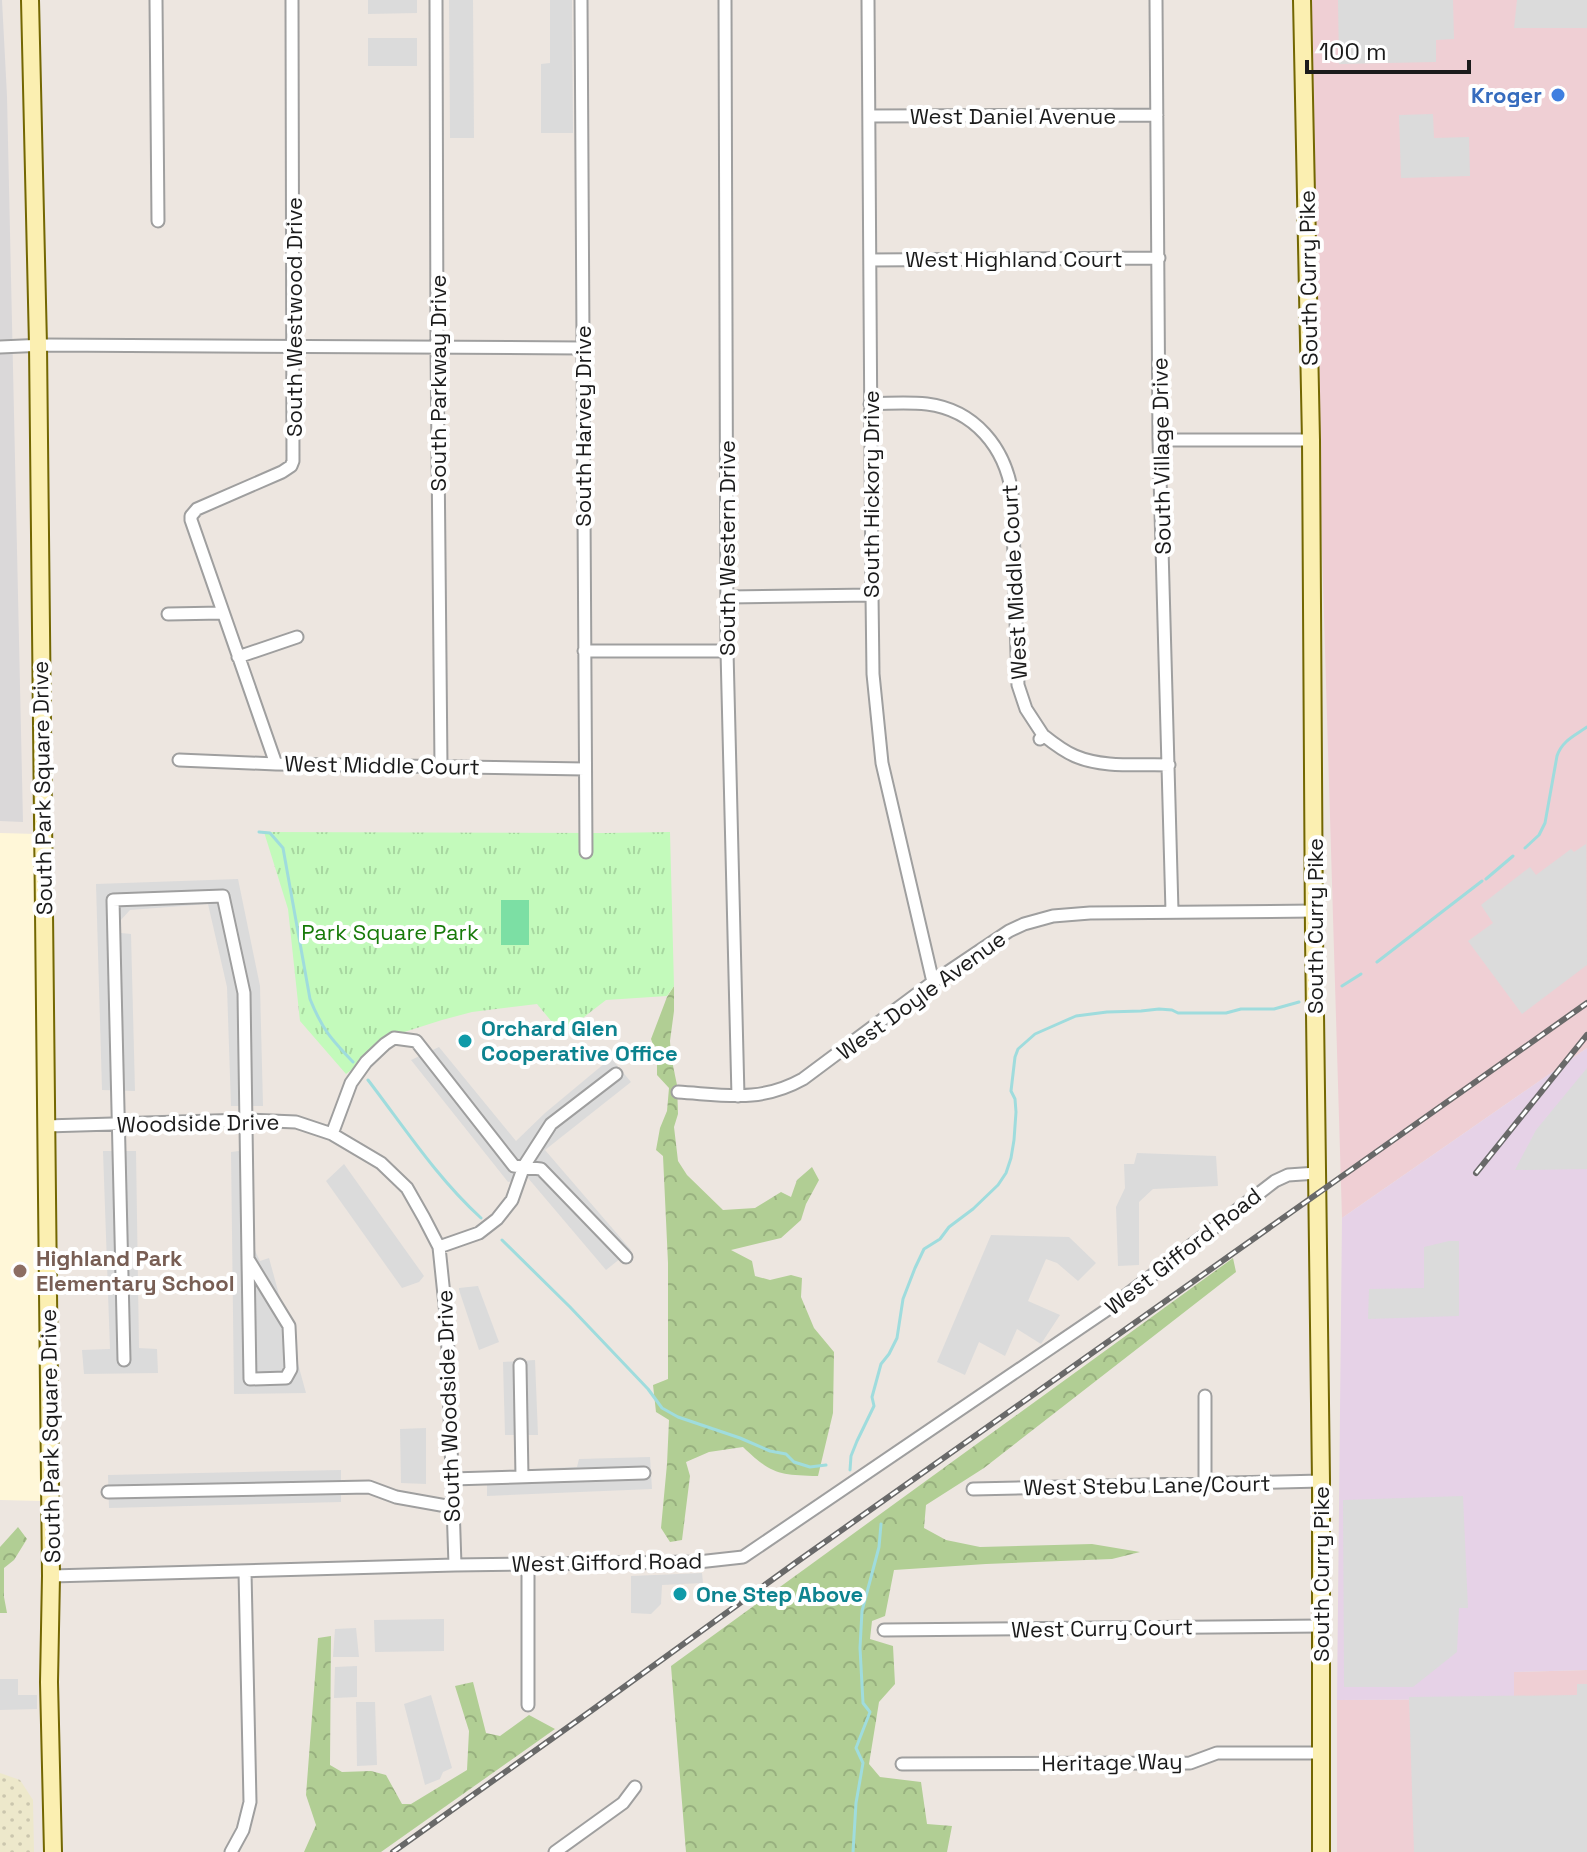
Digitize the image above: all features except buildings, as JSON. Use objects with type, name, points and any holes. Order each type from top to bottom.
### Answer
[{"type":"main road","name":"South Park Square Drive","points":[[30,0],[38,345],[51,1576]]},
{"type":"main road","name":"South Curry Pike","points":[[1302,0],[1311,440],[1321,1481],[1321,1852]]},
{"type":"main road","points":[[51,1576],[49,1682],[53,1852]]},
{"type":"street","points":[[156,0],[158,221]]},
{"type":"street","name":"South Westwood Drive","points":[[276,764],[191,525],[191,516],[197,509],[282,472],[291,466],[294,456],[292,0]]},
{"type":"street","name":"South Parkway Drive","points":[[436,0],[441,766]]},
{"type":"street","name":"South Harvey Drive","points":[[581,0],[586,852]]},
{"type":"street","name":"South Western Drive","points":[[725,0],[727,651],[738,1096]]},
{"type":"street","name":"South Hickory Drive","points":[[868,0],[874,691],[882,763],[933,982]]},
{"type":"street","name":"South Village Drive","points":[[1156,0],[1159,440],[1172,911]]},
{"type":"street","name":"West Daniel Avenue","points":[[869,116],[1157,115]]},
{"type":"street","name":"West Highland Court","points":[[870,260],[1159,258]]},
{"type":"street","points":[[0,347],[582,348]]},
{"type":"street","name":"West Middle Court","points":[[870,404],[916,403],[940,407],[959,414],[983,429],[997,448],[1010,478],[1012,493],[1018,685],[1026,709],[1042,737],[1077,758],[1104,763],[1169,765]]},
{"type":"street","points":[[1159,440],[1311,440]]},
{"type":"street","points":[[728,597],[872,595]]},
{"type":"street","points":[[168,614],[222,613]]},
{"type":"street","points":[[238,657],[297,637]]},
{"type":"street","points":[[584,651],[727,651]]},
{"type":"street","name":"West Middle Court","points":[[179,760],[585,769]]},
{"type":"street","points":[[124,1360],[113,900],[223,896],[244,993],[248,1259],[250,1379],[286,1378],[291,1369],[289,1326],[248,1259]]},
{"type":"street","name":"West Doyle Avenue","points":[[678,1092],[738,1096],[778,1092],[803,1079],[933,982],[1009,931],[1039,919],[1070,914],[1172,911],[1315,911]]},
{"type":"street","points":[[332,1134],[351,1083],[366,1062],[394,1038],[416,1041],[514,1166],[541,1169],[626,1257]]},
{"type":"street","points":[[439,1247],[479,1233],[497,1219],[512,1200],[524,1166],[551,1124],[616,1074]]},
{"type":"street","name":"Woodside Drive","points":[[46,1126],[246,1120],[296,1122],[332,1134],[381,1163],[407,1188],[439,1247]]},
{"type":"street","name":"West Gifford Road","points":[[51,1576],[698,1562],[743,1557],[1111,1307],[1275,1181],[1288,1175],[1317,1173]]},
{"type":"street","name":"South Woodside Drive","points":[[439,1247],[447,1324],[455,1565]]},
{"type":"street","points":[[520,1365],[522,1477]]},
{"type":"street","points":[[1205,1396],[1205,1483]]},
{"type":"street","points":[[452,1479],[644,1473]]},
{"type":"street","name":"West Stebu Lane/Court","points":[[973,1489],[1321,1481]]},
{"type":"street","points":[[108,1492],[369,1487],[396,1497],[452,1507]]},
{"type":"street","points":[[528,1565],[528,1705]]},
{"type":"street","points":[[231,1852],[243,1830],[250,1802],[245,1572]]},
{"type":"street","name":"West Curry Court","points":[[884,1630],[1321,1626]]},
{"type":"street","name":"Heritage Way","points":[[902,1764],[1190,1763],[1217,1753],[1321,1753]]},
{"type":"street","points":[[555,1852],[623,1803],[635,1787]]},
{"type":"shaded area","points":[[0,0],[7,96],[23,822],[0,821]]},
{"type":"shaded area","points":[[368,0],[417,0],[417,13],[368,14]]},
{"type":"shaded area","points":[[449,0],[473,0],[474,138],[450,138]]},
{"type":"shaded area","points":[[550,0],[572,0],[573,133],[541,133],[541,64],[550,63]]},
{"type":"shaded area","points":[[1302,0],[1587,0],[1587,1048],[1342,1218],[1312,215]]},
{"type":"shaded area","points":[[1338,0],[1453,0],[1454,39],[1436,40],[1436,62],[1339,64]]},
{"type":"shaded area","points":[[1517,0],[1587,0],[1587,28],[1514,28]]},
{"type":"shaded area","points":[[368,38],[417,38],[417,66],[368,66]]},
{"type":"shaded area","points":[[1433,114],[1434,138],[1469,137],[1470,176],[1401,178],[1399,115]]},
{"type":"shaded area","name":"Highland Park Elementary School","points":[[0,833],[37,834],[41,1501],[0,1500]]},
{"type":"shaded area","points":[[1586,844],[1587,965],[1522,1014],[1468,941],[1493,923],[1481,905],[1530,867],[1536,875],[1571,849],[1574,852]]},
{"type":"shaded area","points":[[238,879],[260,986],[263,1106],[231,1106],[227,987],[208,904],[130,910],[120,921],[121,933],[131,934],[135,1091],[102,1090],[96,884]]},
{"type":"shaded area","points":[[439,1047],[516,1141],[611,1058],[631,1082],[545,1150],[631,1250],[606,1270],[528,1178],[508,1182],[411,1060]]},
{"type":"shaded area","points":[[1587,1048],[1587,1670],[1514,1672],[1514,1699],[1337,1700],[1342,1218]]},
{"type":"shaded area","points":[[1587,1068],[1587,1169],[1515,1170],[1536,1130]]},
{"type":"shaded area","points":[[247,1150],[255,1251],[260,1261],[269,1258],[306,1393],[234,1394],[231,1152]]},
{"type":"shaded area","points":[[103,1151],[136,1151],[139,1348],[157,1349],[158,1373],[84,1374],[82,1350],[110,1349]]},
{"type":"shaded area","points":[[1137,1153],[1216,1156],[1218,1186],[1153,1189],[1139,1202],[1139,1265],[1118,1266],[1116,1207],[1125,1188],[1124,1164],[1134,1164]]},
{"type":"shaded area","points":[[344,1164],[424,1276],[419,1282],[402,1288],[326,1181]]},
{"type":"shaded area","points":[[991,1235],[1069,1237],[1096,1263],[1078,1281],[1057,1263],[1046,1259],[1028,1301],[1060,1315],[1041,1344],[1017,1329],[1005,1356],[979,1342],[965,1375],[937,1362]]},
{"type":"shaded area","points":[[1459,1241],[1459,1316],[1368,1319],[1369,1289],[1424,1288],[1424,1247]]},
{"type":"shaded area","points":[[478,1286],[499,1342],[479,1350],[459,1290]]},
{"type":"shaded area","points":[[535,1360],[538,1435],[505,1435],[503,1362]]},
{"type":"shaded area","points":[[426,1428],[426,1484],[401,1483],[400,1429]]},
{"type":"shaded area","points":[[650,1457],[652,1489],[487,1496],[487,1471],[577,1467],[579,1459]]},
{"type":"shaded area","points":[[341,1470],[341,1502],[109,1508],[108,1475]]},
{"type":"shaded area","points":[[1463,1496],[1468,1608],[1459,1608],[1457,1652],[1413,1687],[1344,1687],[1343,1500]]},
{"type":"shaded area","points":[[702,1573],[703,1583],[662,1585],[661,1604],[651,1614],[631,1613],[631,1576]]},
{"type":"shaded area","points":[[444,1619],[444,1651],[375,1652],[374,1620]]},
{"type":"shaded area","points":[[356,1628],[359,1657],[333,1657],[335,1629]]},
{"type":"shaded area","points":[[357,1666],[357,1697],[334,1698],[335,1667]]},
{"type":"shaded area","points":[[1587,1670],[1587,1852],[1337,1852],[1337,1700],[1513,1699],[1513,1672]]},
{"type":"shaded area","points":[[0,1679],[18,1679],[18,1695],[37,1695],[37,1709],[0,1710]]},
{"type":"shaded area","points":[[1577,1684],[1587,1684],[1587,1852],[1414,1852],[1409,1697],[1577,1695]]},
{"type":"shaded area","points":[[431,1695],[452,1768],[443,1772],[440,1779],[425,1785],[404,1704]]},
{"type":"shaded area","points":[[356,1702],[375,1702],[377,1765],[357,1766]]},
{"type":"shaded area","points":[[0,1773],[20,1780],[33,1800],[34,1852],[0,1852]]},
{"type":"green space","name":"Park Square Park","points":[[264,832],[670,832],[674,986],[667,996],[606,1000],[562,1034],[537,1004],[472,1012],[442,1020],[398,1034],[346,1074],[300,1021],[288,909]]},
{"type":"green space","points":[[501,900],[529,900],[529,945],[501,945]]},
{"type":"green space","points":[[674,986],[670,1041],[677,1085],[678,1114],[674,1127],[678,1161],[687,1175],[723,1210],[755,1208],[781,1192],[791,1197],[797,1180],[812,1167],[819,1180],[801,1220],[781,1238],[731,1250],[752,1261],[755,1276],[770,1280],[791,1275],[802,1278],[801,1297],[814,1328],[834,1352],[833,1413],[818,1476],[776,1471],[743,1447],[709,1452],[686,1462],[690,1476],[682,1540],[670,1542],[661,1528],[669,1420],[656,1412],[653,1385],[668,1379],[668,1263],[663,1156],[656,1150],[667,1111],[669,1088],[657,1075],[657,1055],[651,1039]]},
{"type":"green space","points":[[1233,1258],[1236,1272],[984,1468],[926,1505],[924,1528],[946,1540],[980,1547],[1092,1544],[1140,1552],[1112,1559],[894,1570],[885,1616],[872,1621],[870,1639],[893,1646],[895,1684],[879,1702],[869,1764],[880,1777],[921,1782],[927,1824],[952,1826],[947,1852],[686,1852],[671,1666]]},
{"type":"green space","points":[[18,1527],[27,1539],[14,1560],[4,1568],[7,1613],[0,1613],[0,1547]]},
{"type":"green space","points":[[331,1636],[330,1765],[342,1772],[371,1771],[386,1775],[402,1804],[411,1804],[467,1770],[469,1731],[455,1686],[473,1682],[486,1733],[500,1736],[529,1715],[555,1729],[381,1852],[304,1852],[316,1825],[306,1795],[318,1638]]},
{"type":"waterway","points":[[1525,848],[1539,835],[1545,823],[1559,751],[1569,739],[1587,727]]},
{"type":"waterway","points":[[259,832],[270,833],[283,848],[310,999],[328,1033],[353,1062]]},
{"type":"waterway","points":[[1486,879],[1513,856]]},
{"type":"waterway","points":[[1377,962],[1482,881]]},
{"type":"waterway","points":[[1342,986],[1361,974]]},
{"type":"waterway","points":[[850,1470],[851,1456],[874,1406],[872,1397],[881,1364],[897,1338],[903,1299],[924,1249],[973,1209],[1006,1173],[1014,1140],[1016,1112],[1011,1091],[1018,1049],[1035,1034],[1076,1016],[1159,1009],[1178,1013],[1226,1013],[1241,1009],[1274,1009],[1299,1002]]},
{"type":"waterway","points":[[368,1080],[435,1169],[481,1218]]},
{"type":"waterway","points":[[502,1240],[570,1307],[648,1389],[662,1408],[678,1417],[786,1454],[794,1462],[810,1467],[826,1465]]},
{"type":"waterway","points":[[853,1852],[856,1803],[863,1763],[856,1748],[870,1712],[863,1703],[860,1648],[862,1611],[879,1547],[881,1524]]},
{"type":"railway","points":[[393,1852],[798,1561],[1587,1003]]},
{"type":"railway","points":[[1476,1173],[1587,1035]]},
{"type":"place","name":"Kroger","points":[[1558,95]]},
{"type":"place","name":"Orchard Glen Cooperative Office","points":[[465,1041]]},
{"type":"place","name":"Highland Park Elementary School","points":[[20,1271]]},
{"type":"place","name":"One Step Above","points":[[680,1594]]}]
